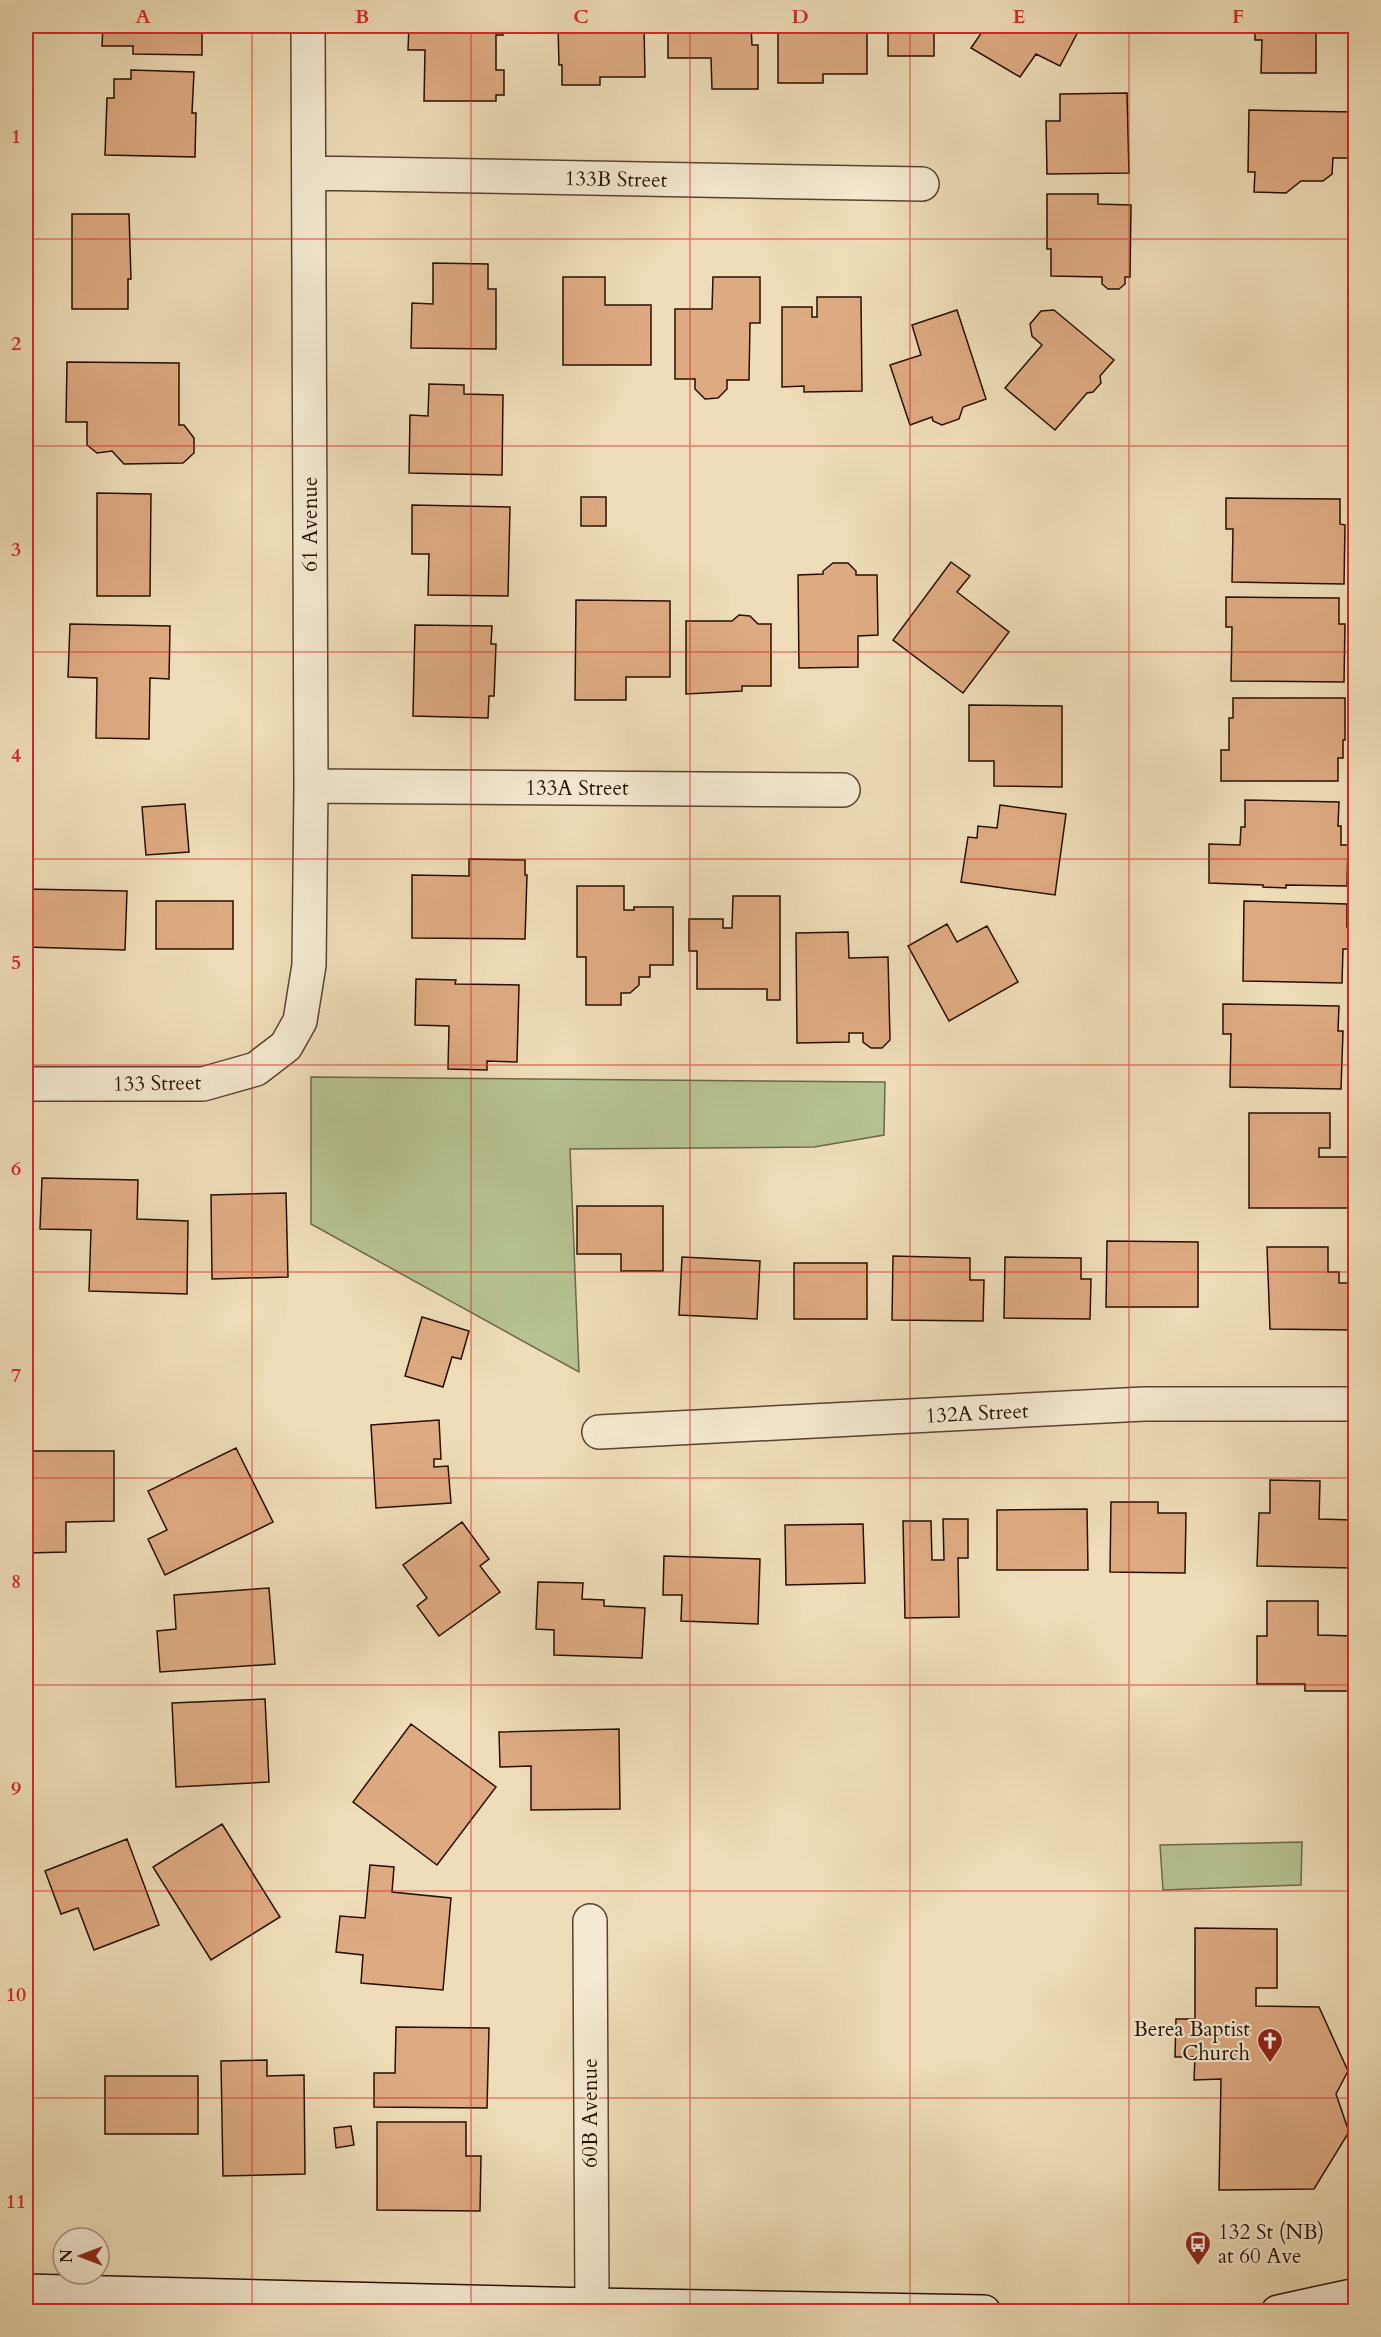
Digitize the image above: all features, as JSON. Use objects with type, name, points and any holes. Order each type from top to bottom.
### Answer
[{"type":"street","name":"61 Avenue","points":[[300,1021],[309,965],[311,786],[308,26]]},
{"type":"street","name":"133B Street","points":[[309,173],[922,184]]},
{"type":"street","name":"133A Street","points":[[311,786],[843,790]]},
{"type":"street","name":"133 Street","points":[[26,1084],[203,1084],[256,1069],[286,1046],[300,1021]]},
{"type":"street","name":"132A Street","points":[[599,1432],[1144,1404],[1356,1404]]},
{"type":"street","name":"60B Avenue","points":[[590,1921],[592,2305]]},
{"type":"street","points":[[26,2291],[984,2312]]},
{"type":"street","points":[[1278,2312],[1356,2295]]},
{"type":"green space","points":[[311,1077],[885,1082],[884,1135],[814,1147],[570,1149],[579,1372],[311,1224]]},
{"type":"green space","points":[[1302,1842],[1301,1885],[1163,1890],[1160,1845]]},
{"type":"building","points":[[103,26],[202,26],[202,55],[133,54],[133,46],[102,46]]},
{"type":"building","points":[[409,26],[503,26],[503,35],[496,35],[496,70],[504,70],[504,95],[496,95],[496,101],[424,101],[425,50],[408,50]]},
{"type":"building","points":[[558,26],[644,26],[645,77],[600,77],[600,85],[562,85]]},
{"type":"building","points":[[668,26],[751,26],[752,45],[758,45],[758,89],[712,89],[711,58],[668,58]]},
{"type":"building","points":[[778,26],[867,26],[867,74],[823,74],[823,83],[778,83]]},
{"type":"building","points":[[888,26],[955,26],[950,32],[934,31],[934,56],[888,56]]},
{"type":"building","points":[[986,26],[1081,26],[1060,66],[1036,54],[1020,77],[971,48]]},
{"type":"building","points":[[1242,26],[1316,26],[1316,73],[1261,73],[1262,40],[1255,40],[1255,28]]},
{"type":"building","points":[[131,70],[194,72],[192,113],[196,113],[195,157],[105,155],[107,98],[114,98],[114,79],[131,79]]},
{"type":"building","points":[[1127,93],[1129,173],[1047,174],[1046,121],[1060,121],[1060,94]]},
{"type":"building","points":[[1249,110],[1353,112],[1353,158],[1333,158],[1332,174],[1323,181],[1301,181],[1286,193],[1254,192],[1255,172],[1248,172]]},
{"type":"building","points":[[1047,194],[1098,194],[1098,204],[1131,205],[1130,277],[1125,277],[1125,284],[1119,289],[1108,289],[1102,284],[1102,277],[1051,276],[1051,249],[1047,249]]},
{"type":"building","points":[[72,214],[129,214],[131,279],[128,279],[128,309],[72,309]]},
{"type":"building","points":[[433,263],[488,264],[488,289],[496,289],[496,349],[411,348],[412,303],[433,304]]},
{"type":"building","points":[[563,277],[605,277],[605,305],[651,305],[651,365],[563,365]]},
{"type":"building","points":[[713,277],[760,277],[760,323],[750,323],[749,380],[727,380],[727,389],[718,398],[705,399],[695,389],[695,379],[675,379],[675,309],[712,309]]},
{"type":"building","points":[[817,297],[861,297],[862,391],[804,392],[804,386],[782,387],[782,307],[812,307],[812,317],[817,317]]},
{"type":"building","points":[[957,310],[986,399],[963,407],[959,419],[942,425],[933,421],[932,417],[910,425],[890,365],[921,355],[912,325]]},
{"type":"building","points":[[1054,310],[1114,360],[1100,376],[1101,383],[1093,392],[1087,393],[1055,430],[1005,388],[1042,345],[1032,336],[1030,324],[1041,311]]},
{"type":"building","points":[[67,362],[179,363],[179,425],[184,425],[194,438],[194,453],[183,463],[124,464],[112,451],[97,453],[87,445],[87,422],[66,422]]},
{"type":"building","points":[[429,384],[464,385],[464,394],[503,395],[502,475],[409,473],[410,415],[428,416]]},
{"type":"building","points":[[97,493],[151,494],[150,596],[97,596]]},
{"type":"building","points":[[581,497],[606,497],[606,526],[581,526]]},
{"type":"building","points":[[1226,498],[1340,499],[1340,524],[1345,525],[1344,584],[1232,582],[1233,529],[1226,529]]},
{"type":"building","points":[[412,505],[510,507],[508,596],[428,595],[429,554],[412,554]]},
{"type":"building","points":[[951,562],[970,576],[957,592],[1009,632],[963,693],[893,640]]},
{"type":"building","points":[[833,563],[848,563],[856,571],[856,575],[877,575],[878,635],[858,636],[858,667],[799,668],[798,575],[823,574],[823,571]]},
{"type":"building","points":[[1226,597],[1339,598],[1339,624],[1345,624],[1344,682],[1231,681],[1232,627],[1226,627]]},
{"type":"building","points":[[576,600],[670,601],[670,677],[626,677],[626,700],[575,700]]},
{"type":"building","points":[[739,615],[750,616],[758,624],[771,624],[771,686],[742,686],[742,691],[686,694],[686,621],[732,621]]},
{"type":"building","points":[[70,624],[170,626],[169,679],[150,678],[149,739],[96,738],[97,678],[68,677]]},
{"type":"building","points":[[415,625],[492,626],[491,644],[496,644],[494,696],[489,696],[488,718],[413,716]]},
{"type":"building","points":[[1233,698],[1345,698],[1345,740],[1343,740],[1343,758],[1338,758],[1338,781],[1221,781],[1221,750],[1229,750],[1229,718],[1233,718]]},
{"type":"building","points":[[969,705],[1062,706],[1062,787],[994,786],[994,761],[969,761]]},
{"type":"building","points":[[1245,800],[1339,802],[1338,826],[1341,826],[1341,845],[1348,845],[1347,886],[1286,885],[1286,888],[1209,883],[1209,844],[1240,845],[1241,827],[1245,827]]},
{"type":"building","points":[[185,804],[189,852],[146,855],[142,807]]},
{"type":"building","points":[[1000,805],[1066,814],[1055,895],[961,882],[968,837],[977,838],[978,826],[997,828]]},
{"type":"building","points":[[469,859],[525,860],[525,875],[527,875],[525,939],[412,938],[412,875],[469,876]]},
{"type":"building","points":[[577,886],[624,886],[624,910],[634,910],[634,907],[673,907],[673,965],[650,965],[650,977],[639,977],[639,985],[630,993],[621,993],[621,1005],[586,1005],[586,957],[577,957]]},
{"type":"building","points":[[26,889],[127,891],[125,950],[26,947]]},
{"type":"building","points":[[733,896],[780,896],[780,1000],[767,1000],[767,989],[697,989],[697,951],[689,951],[689,919],[723,919],[723,928],[732,928]]},
{"type":"building","points":[[156,901],[233,901],[233,949],[156,949]]},
{"type":"building","points":[[1244,901],[1347,904],[1347,927],[1351,927],[1351,949],[1343,949],[1342,983],[1243,981]]},
{"type":"building","points":[[947,924],[957,942],[987,926],[1018,982],[949,1021],[908,946]]},
{"type":"building","points":[[848,932],[849,958],[888,957],[890,1040],[882,1048],[871,1048],[863,1042],[863,1033],[849,1033],[849,1042],[797,1043],[796,933]]},
{"type":"building","points":[[416,979],[456,980],[455,984],[519,985],[517,1062],[487,1061],[487,1070],[448,1069],[449,1026],[415,1025]]},
{"type":"building","points":[[1223,1004],[1339,1006],[1338,1031],[1343,1031],[1341,1089],[1230,1087],[1231,1034],[1223,1034]]},
{"type":"building","points":[[1249,1113],[1330,1113],[1330,1148],[1319,1148],[1319,1157],[1355,1157],[1355,1208],[1249,1208]]},
{"type":"building","points":[[42,1178],[138,1180],[137,1219],[188,1221],[187,1294],[89,1291],[91,1230],[40,1229]]},
{"type":"building","points":[[286,1193],[288,1277],[212,1279],[211,1195]]},
{"type":"building","points":[[577,1206],[663,1206],[663,1271],[621,1271],[621,1254],[577,1254]]},
{"type":"building","points":[[1107,1241],[1198,1242],[1198,1307],[1106,1307]]},
{"type":"building","points":[[1267,1247],[1328,1247],[1328,1272],[1339,1272],[1339,1283],[1354,1283],[1354,1330],[1270,1329]]},
{"type":"building","points":[[893,1256],[970,1258],[970,1280],[984,1280],[983,1321],[892,1320]]},
{"type":"building","points":[[682,1257],[760,1261],[757,1319],[679,1315]]},
{"type":"building","points":[[1005,1257],[1081,1258],[1081,1279],[1091,1279],[1090,1319],[1004,1318]]},
{"type":"building","points":[[794,1263],[867,1263],[867,1319],[794,1319]]},
{"type":"building","points":[[422,1317],[469,1331],[461,1359],[452,1357],[443,1387],[405,1376]]},
{"type":"building","points":[[439,1420],[441,1459],[434,1459],[434,1467],[448,1466],[451,1503],[376,1508],[371,1425]]},
{"type":"building","points":[[236,1448],[273,1522],[165,1575],[148,1539],[167,1530],[148,1491]]},
{"type":"building","points":[[26,1451],[114,1451],[114,1521],[66,1522],[66,1552],[26,1553]]},
{"type":"building","points":[[1270,1480],[1320,1481],[1319,1519],[1353,1520],[1352,1568],[1257,1566],[1259,1513],[1270,1513]]},
{"type":"building","points":[[1111,1502],[1158,1502],[1158,1513],[1186,1513],[1185,1573],[1110,1572]]},
{"type":"building","points":[[1087,1509],[1088,1570],[997,1570],[997,1510]]},
{"type":"building","points":[[943,1519],[968,1519],[968,1558],[958,1558],[959,1617],[905,1618],[903,1521],[931,1521],[932,1560],[944,1560]]},
{"type":"building","points":[[462,1522],[489,1559],[480,1566],[500,1592],[439,1636],[417,1606],[427,1598],[403,1565]]},
{"type":"building","points":[[863,1524],[865,1583],[786,1585],[785,1525]]},
{"type":"building","points":[[664,1556],[760,1559],[758,1624],[681,1621],[682,1595],[663,1595]]},
{"type":"building","points":[[538,1582],[583,1583],[582,1599],[604,1600],[604,1606],[645,1608],[642,1658],[554,1655],[554,1630],[536,1629]]},
{"type":"building","points":[[269,1588],[275,1664],[160,1672],[157,1631],[176,1629],[174,1595]]},
{"type":"building","points":[[1267,1601],[1318,1601],[1318,1635],[1353,1636],[1353,1691],[1305,1691],[1305,1684],[1257,1684],[1257,1636],[1267,1636]]},
{"type":"building","points":[[265,1699],[269,1782],[176,1787],[172,1703]]},
{"type":"building","points":[[411,1724],[496,1787],[437,1865],[353,1802]]},
{"type":"building","points":[[619,1729],[620,1809],[531,1810],[531,1766],[500,1767],[499,1732]]},
{"type":"building","points":[[26,1811],[31,1811],[31,1917],[26,1917]]},
{"type":"building","points":[[222,1824],[280,1917],[211,1960],[153,1867]]},
{"type":"building","points":[[127,1839],[159,1925],[94,1950],[78,1908],[61,1914],[45,1871]]},
{"type":"building","points":[[370,1865],[394,1867],[392,1892],[451,1898],[443,1990],[361,1983],[363,1955],[336,1952],[340,1916],[365,1918]]},
{"type":"building","name":"Berea Baptist Church","points":[[1195,1928],[1277,1929],[1277,1988],[1256,1988],[1256,2006],[1319,2007],[1348,2071],[1336,2094],[1349,2132],[1314,2189],[1219,2190],[1221,2079],[1194,2080],[1195,2057],[1175,2057],[1176,2019],[1195,2019]]},
{"type":"building","points":[[396,2027],[489,2028],[487,2108],[374,2107],[374,2073],[395,2073]]},
{"type":"building","points":[[267,2060],[267,2076],[304,2075],[305,2174],[223,2176],[221,2061]]},
{"type":"building","points":[[105,2076],[198,2076],[198,2134],[105,2134]]},
{"type":"building","points":[[377,2122],[466,2122],[466,2156],[481,2156],[480,2211],[377,2210]]},
{"type":"building","points":[[351,2126],[354,2145],[336,2148],[334,2128]]},
{"type":"place","name":"Berea Baptist Church","points":[[1270,2064]]},
{"type":"place","name":"132 St (NB) at 60 Ave","points":[[1198,2267]]}]
